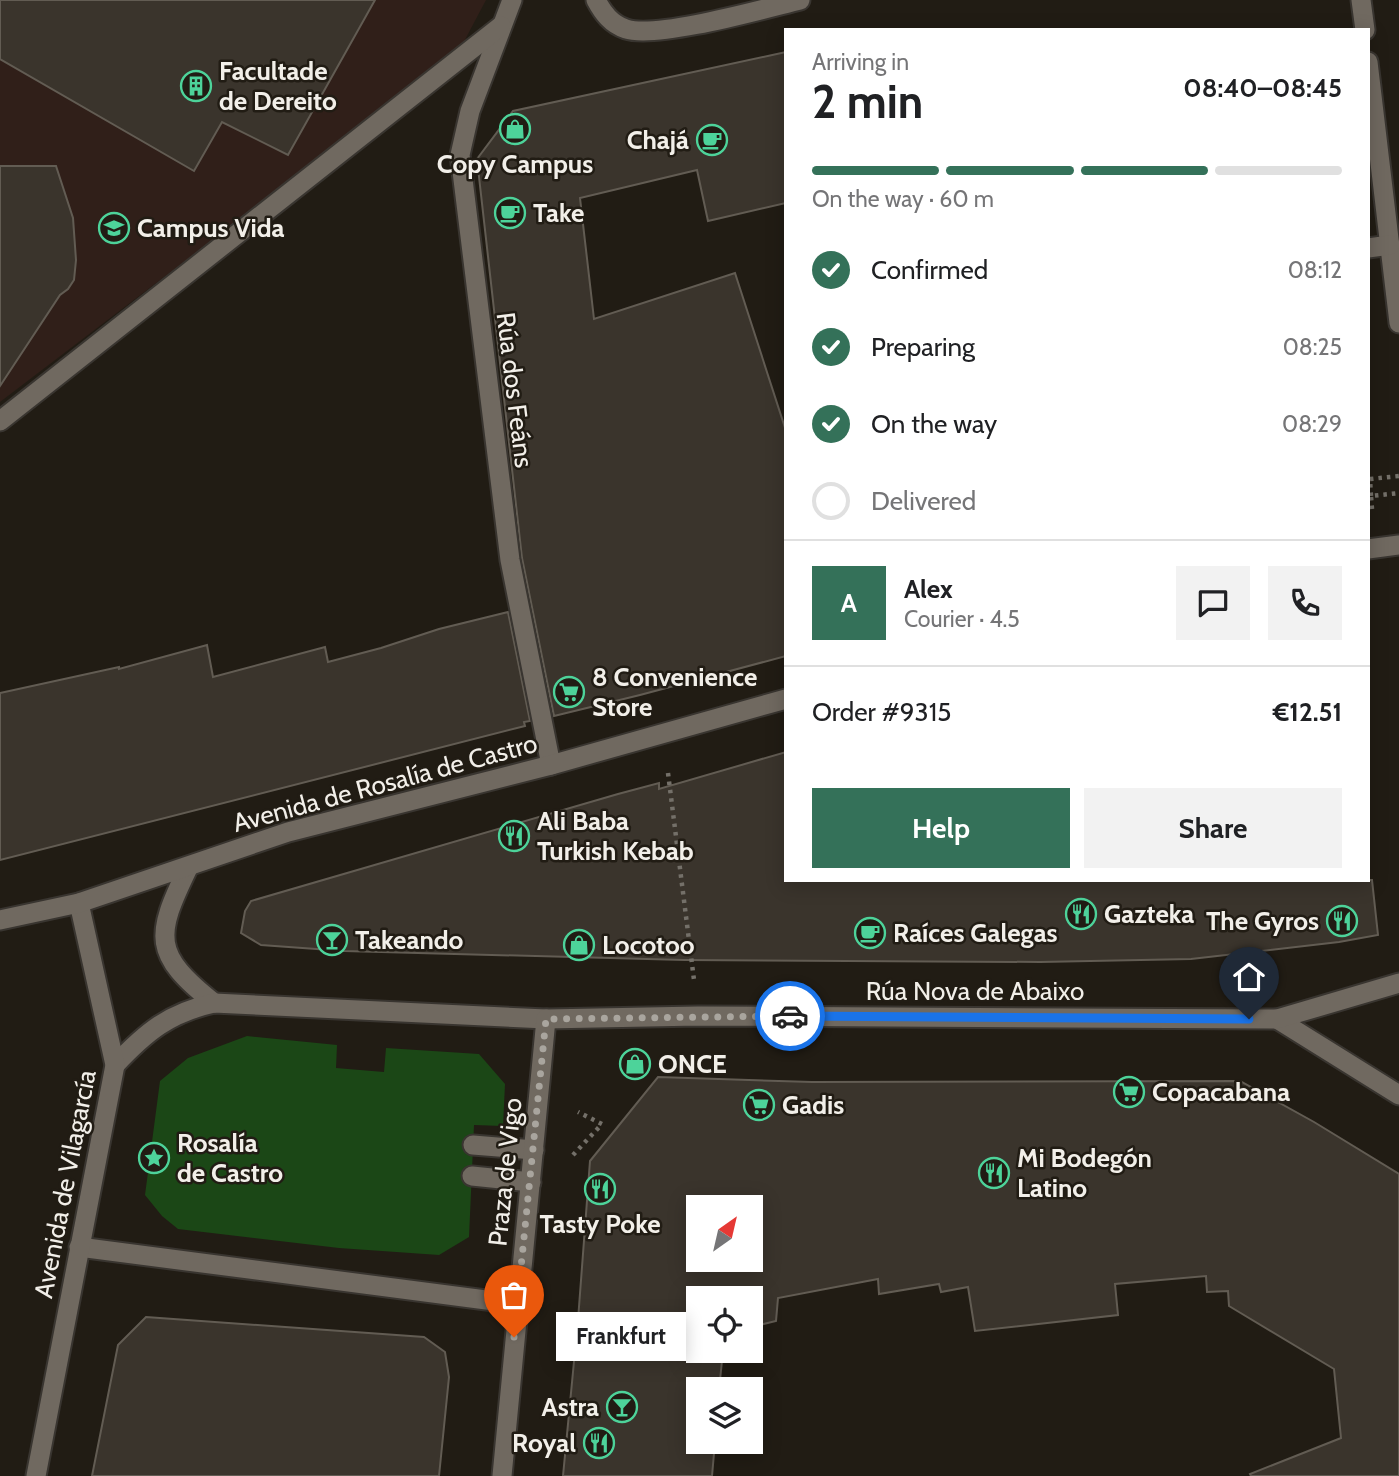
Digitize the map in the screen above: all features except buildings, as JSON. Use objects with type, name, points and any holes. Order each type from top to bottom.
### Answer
[{"type":"street","name":"Rúa dos Feáns","points":[[512,0],[470,111],[460,155],[510,561],[551,765]]},
{"type":"street","points":[[596,0],[606,18],[624,29],[644,32],[726,18],[800,0]]},
{"type":"street","points":[[1361,0],[1365,28]]},
{"type":"street","points":[[0,421],[502,26]]},
{"type":"street","points":[[1370,73],[1391,188],[1390,245],[1399,323]]},
{"type":"street","points":[[1370,248],[1390,245]]},
{"type":"street","points":[[1370,550],[1399,545]]},
{"type":"street","name":"Avenida de Rosalía de Castro","points":[[0,920],[79,903],[288,832],[551,765],[784,700]]},
{"type":"street","points":[[188,868],[164,924],[167,955],[187,982],[214,1003]]},
{"type":"street","name":"Avenida de Vilagarcía","points":[[36,1476],[115,1065],[79,903]]},
{"type":"street","name":"Rúa Nova de Abaixo","points":[[546,1019],[698,1016],[1277,1019],[1399,983]]},
{"type":"street","points":[[115,1065],[160,1023],[189,1009],[214,1003],[546,1019]]},
{"type":"street","name":"Praza de Vigo","points":[[502,1476],[546,1019]]},
{"type":"street","points":[[1277,1019],[1399,1095]]},
{"type":"street","points":[[473,1145],[534,1150]]},
{"type":"street","points":[[472,1176],[530,1182]]},
{"type":"street","points":[[79,1247],[517,1304]]},
{"type":"path","points":[[1371,496],[1370,479],[1399,476]]},
{"type":"path","points":[[668,772],[695,991]]},
{"type":"path","points":[[572,1156],[602,1124],[578,1112]]},
{"type":"shaded area","name":"Campus Vida","points":[[0,0],[486,0],[458,53],[0,402]]},
{"type":"green space","points":[[247,1036],[337,1045],[336,1068],[384,1072],[386,1048],[479,1054],[505,1084],[503,1126],[474,1125],[469,1237],[439,1255],[339,1248],[178,1229],[162,1216],[145,1195],[160,1081],[188,1058]]},
{"type":"way so far","points":[[514,1337],[546,1019],[790,1016]]},
{"type":"place","name":"Facultade de Dereito","points":[[196,86]]},
{"type":"place","name":"Copy Campus","points":[[515,129]]},
{"type":"place","name":"Chajá","points":[[712,140]]},
{"type":"place","name":"Take","points":[[510,213]]},
{"type":"place","name":"Campus Vida","points":[[114,228]]},
{"type":"place","name":"8 Convenience Store","points":[[569,692]]},
{"type":"place","name":"Ali Baba Turkish Kebab","points":[[514,836]]},
{"type":"place","name":"Gazteka","points":[[1081,914]]},
{"type":"place","name":"The Gyros","points":[[1342,921]]},
{"type":"place","name":"Raíces Galegas","points":[[870,933]]},
{"type":"place","name":"Takeando","points":[[332,940]]},
{"type":"place","name":"Locotoo","points":[[579,945]]},
{"type":"place","name":"ONCE","points":[[635,1064]]},
{"type":"place","name":"Copacabana","points":[[1129,1092]]},
{"type":"place","name":"Gadis","points":[[759,1105]]},
{"type":"place","name":"Rosalía de Castro","points":[[154,1158]]},
{"type":"place","name":"Mi Bodegón Latino","points":[[994,1173]]},
{"type":"place","name":"Tasty Poke","points":[[600,1189]]},
{"type":"place","name":"Frankfurt","points":[[514,1337]]},
{"type":"place","name":"Astra","points":[[622,1407]]},
{"type":"place","name":"Royal","points":[[599,1443]]},
{"type":"route","points":[[790,1016],[1249,1019]]}]
